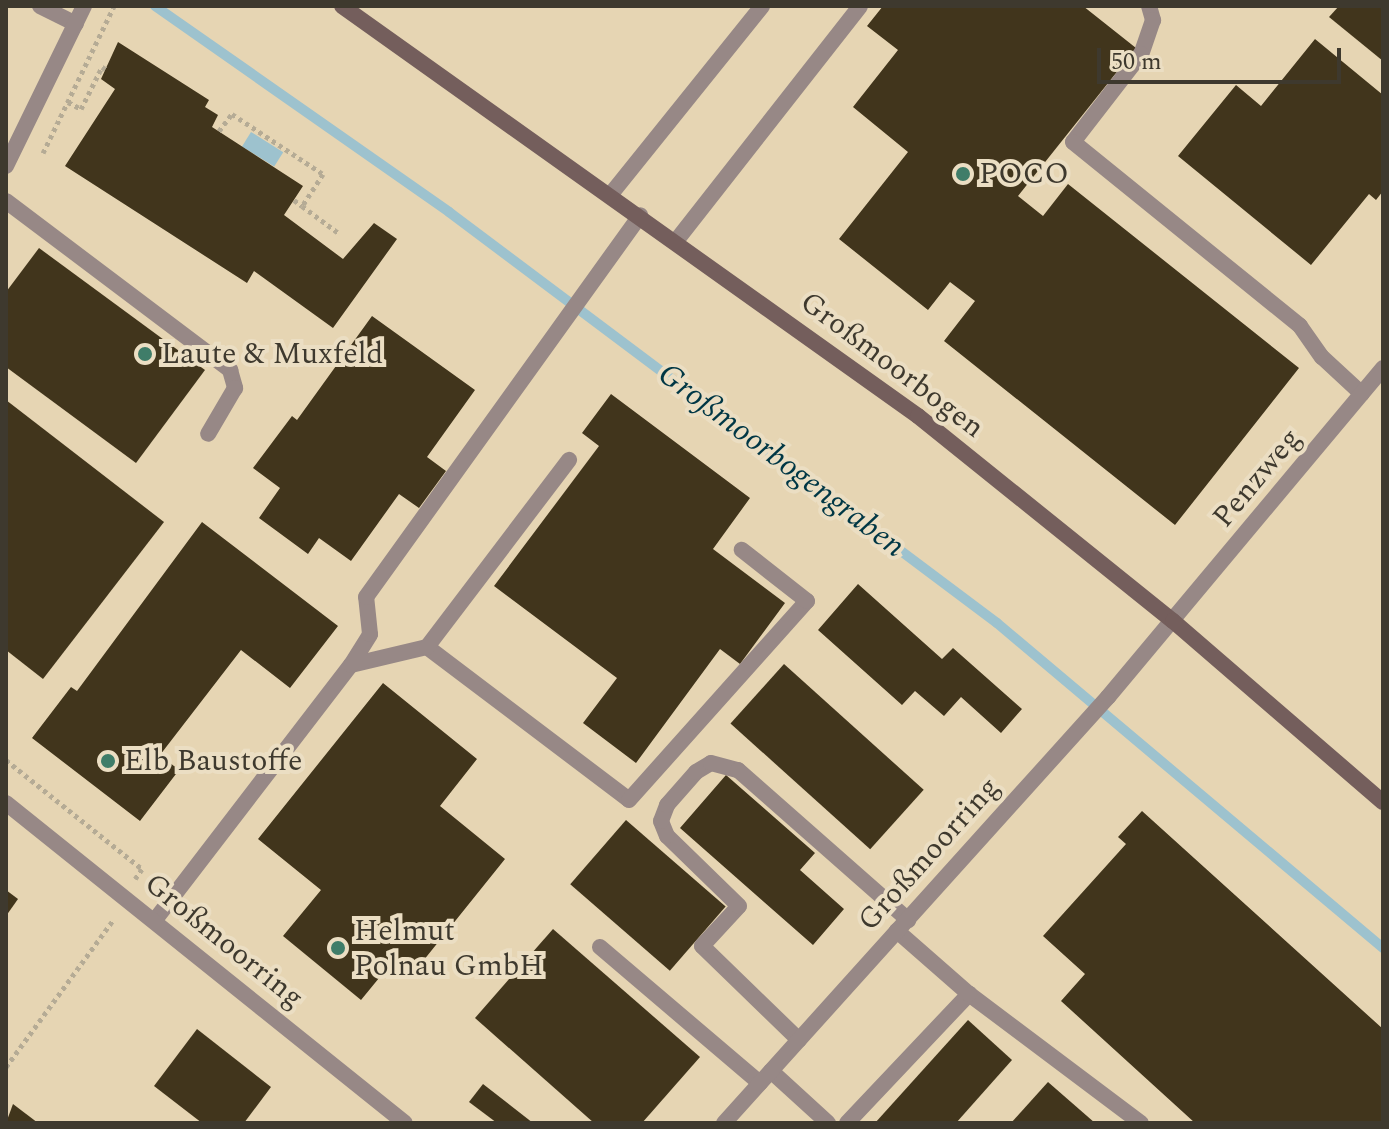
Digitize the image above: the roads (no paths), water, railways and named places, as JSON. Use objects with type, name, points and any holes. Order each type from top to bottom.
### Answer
[{"type":"main road","name":"Großmoorbogen","points":[[342,6],[611,194],[918,416],[1173,621],[1383,802]]},
{"type":"street","points":[[40,6],[76,24]]},
{"type":"street","points":[[6,166],[84,6]]},
{"type":"street","points":[[611,194],[762,6]]},
{"type":"street","points":[[676,241],[860,6]]},
{"type":"street","points":[[1149,6],[1153,20],[1141,54],[1073,142],[1300,326],[1322,357],[1362,394]]},
{"type":"street","points":[[6,201],[230,370],[235,388],[208,434]]},
{"type":"street","points":[[155,920],[351,665],[370,634],[366,597],[640,215]]},
{"type":"street","name":"Penzweg","points":[[1173,621],[1383,368]]},
{"type":"street","points":[[351,665],[427,647],[569,460]]},
{"type":"street","points":[[427,647],[629,800],[807,601],[742,550]]},
{"type":"street","name":"Großmoorring","points":[[724,1123],[1077,733],[1173,621]]},
{"type":"street","points":[[799,1040],[702,946],[739,906],[667,836],[661,821],[667,805],[696,772],[711,763],[738,770],[969,994],[1141,1123]]},
{"type":"street","name":"Großmoorring","points":[[6,803],[405,1123]]},
{"type":"street","points":[[600,947],[828,1123]]},
{"type":"street","points":[[847,1123],[969,994]]},
{"type":"water","points":[[251,132],[283,152],[274,167],[242,146]]},
{"type":"waterway","name":"Großmoorbogengraben","points":[[155,6],[449,212],[997,623],[1383,948]]},
{"type":"place","name":"POCO","points":[[963,174]]},
{"type":"place","name":"Laute & Muxfeld","points":[[145,354]]},
{"type":"place","name":"Elb Baustoffe","points":[[108,761]]},
{"type":"place","name":"Helmut Polnau GmbH","points":[[338,948]]}]
